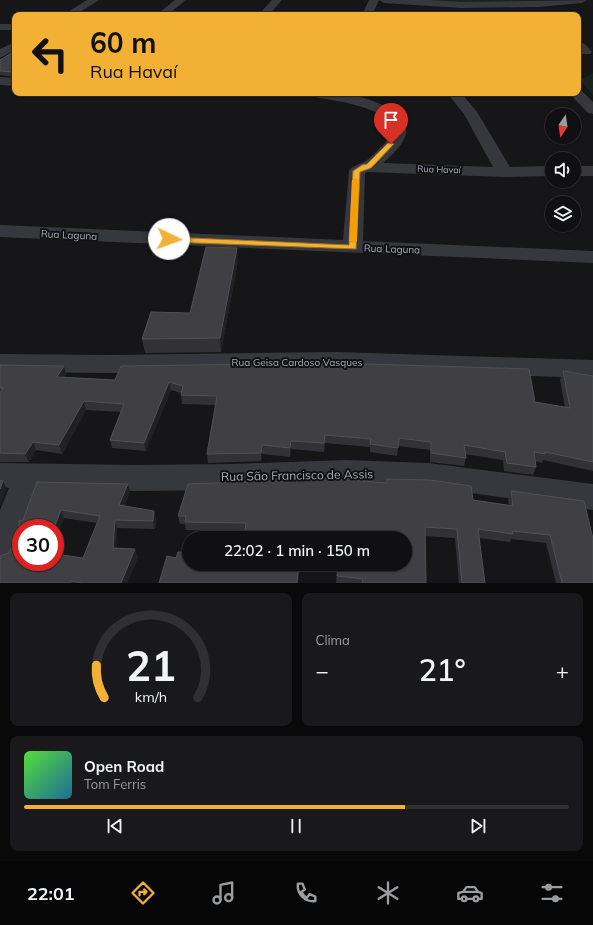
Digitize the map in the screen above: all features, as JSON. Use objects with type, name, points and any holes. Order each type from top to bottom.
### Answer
[{"type":"street","points":[[73,12],[94,0]]},
{"type":"street","points":[[165,12],[181,0]]},
{"type":"street","points":[[268,12],[277,0]]},
{"type":"street","points":[[368,12],[374,0]]},
{"type":"street","points":[[384,0],[467,10],[582,0]]},
{"type":"street","points":[[539,4],[548,12]]},
{"type":"street","points":[[0,27],[12,27]]},
{"type":"street","points":[[0,54],[12,47]]},
{"type":"street","points":[[0,81],[12,82]]},
{"type":"street","points":[[338,96],[380,109],[393,118],[398,124],[398,134],[382,155],[369,166],[357,171],[353,247]]},
{"type":"street","points":[[457,96],[470,112],[505,172]]},
{"type":"street","points":[[579,96],[593,110]]},
{"type":"street","name":"Rua Havaí","points":[[369,166],[505,172],[545,171]]},
{"type":"street","points":[[581,171],[593,171]]},
{"type":"street","name":"Rua Laguna","points":[[0,232],[593,257]]},
{"type":"street","name":"Rua Geisa Cardoso Vasques","points":[[0,363],[120,364],[336,361],[593,369]]},
{"type":"street","name":"Rua São Francisco de Assis","points":[[15,476],[135,478],[232,477],[346,472],[428,475],[593,497]]},
{"type":"street","points":[[0,550],[15,476]]},
{"type":"shaded area","points":[[407,0],[547,0],[445,3]]},
{"type":"shaded area","points":[[593,73],[593,95],[581,81],[581,79]]},
{"type":"building","points":[[12,53],[12,72],[0,71],[0,60]]},
{"type":"building","points":[[206,247],[237,248],[220,338],[142,339],[151,312],[190,313]]},
{"type":"building","points":[[336,363],[529,369],[535,402],[570,408],[563,371],[593,376],[593,462],[545,452],[545,454],[534,452],[536,467],[507,463],[505,452],[464,445],[466,458],[431,453],[431,442],[399,438],[398,448],[370,444],[371,439],[325,435],[324,443],[291,441],[290,448],[262,445],[261,453],[207,454],[217,396],[181,395],[183,386],[169,382],[144,443],[110,440],[124,404],[84,401],[59,445],[33,442],[25,454],[0,453],[0,393],[3,388],[0,388],[0,365],[64,366],[57,377],[115,380],[121,366],[264,364],[294,366],[295,364]]},
{"type":"building","points":[[324,478],[387,483],[387,479],[430,480],[471,486],[473,500],[513,506],[511,491],[584,501],[593,539],[593,583],[562,583],[550,535],[512,531],[513,534],[478,529],[485,583],[462,583],[457,529],[425,527],[426,583],[362,583],[363,579],[337,576],[337,571],[412,571],[412,531],[245,531],[246,523],[185,522],[186,516],[178,516],[188,484],[272,481],[290,482],[290,480]]},
{"type":"building","points":[[0,480],[3,481],[0,489]]},
{"type":"building","points":[[37,482],[128,484],[119,505],[154,511],[153,521],[115,520],[113,548],[135,549],[121,583],[84,583],[71,581],[70,583],[0,583],[0,556],[9,553],[12,546],[12,571],[64,571],[64,555],[83,558],[100,516],[61,510],[58,519],[23,519]]},
{"type":"building","points":[[178,552],[182,552],[182,571],[298,571],[297,583],[159,583],[167,556],[176,558]]},
{"type":"slow traffic","points":[[353,241],[356,180]]},
{"type":"route","points":[[169,239],[353,247],[357,171],[360,168],[369,166],[382,155],[391,144]]}]
